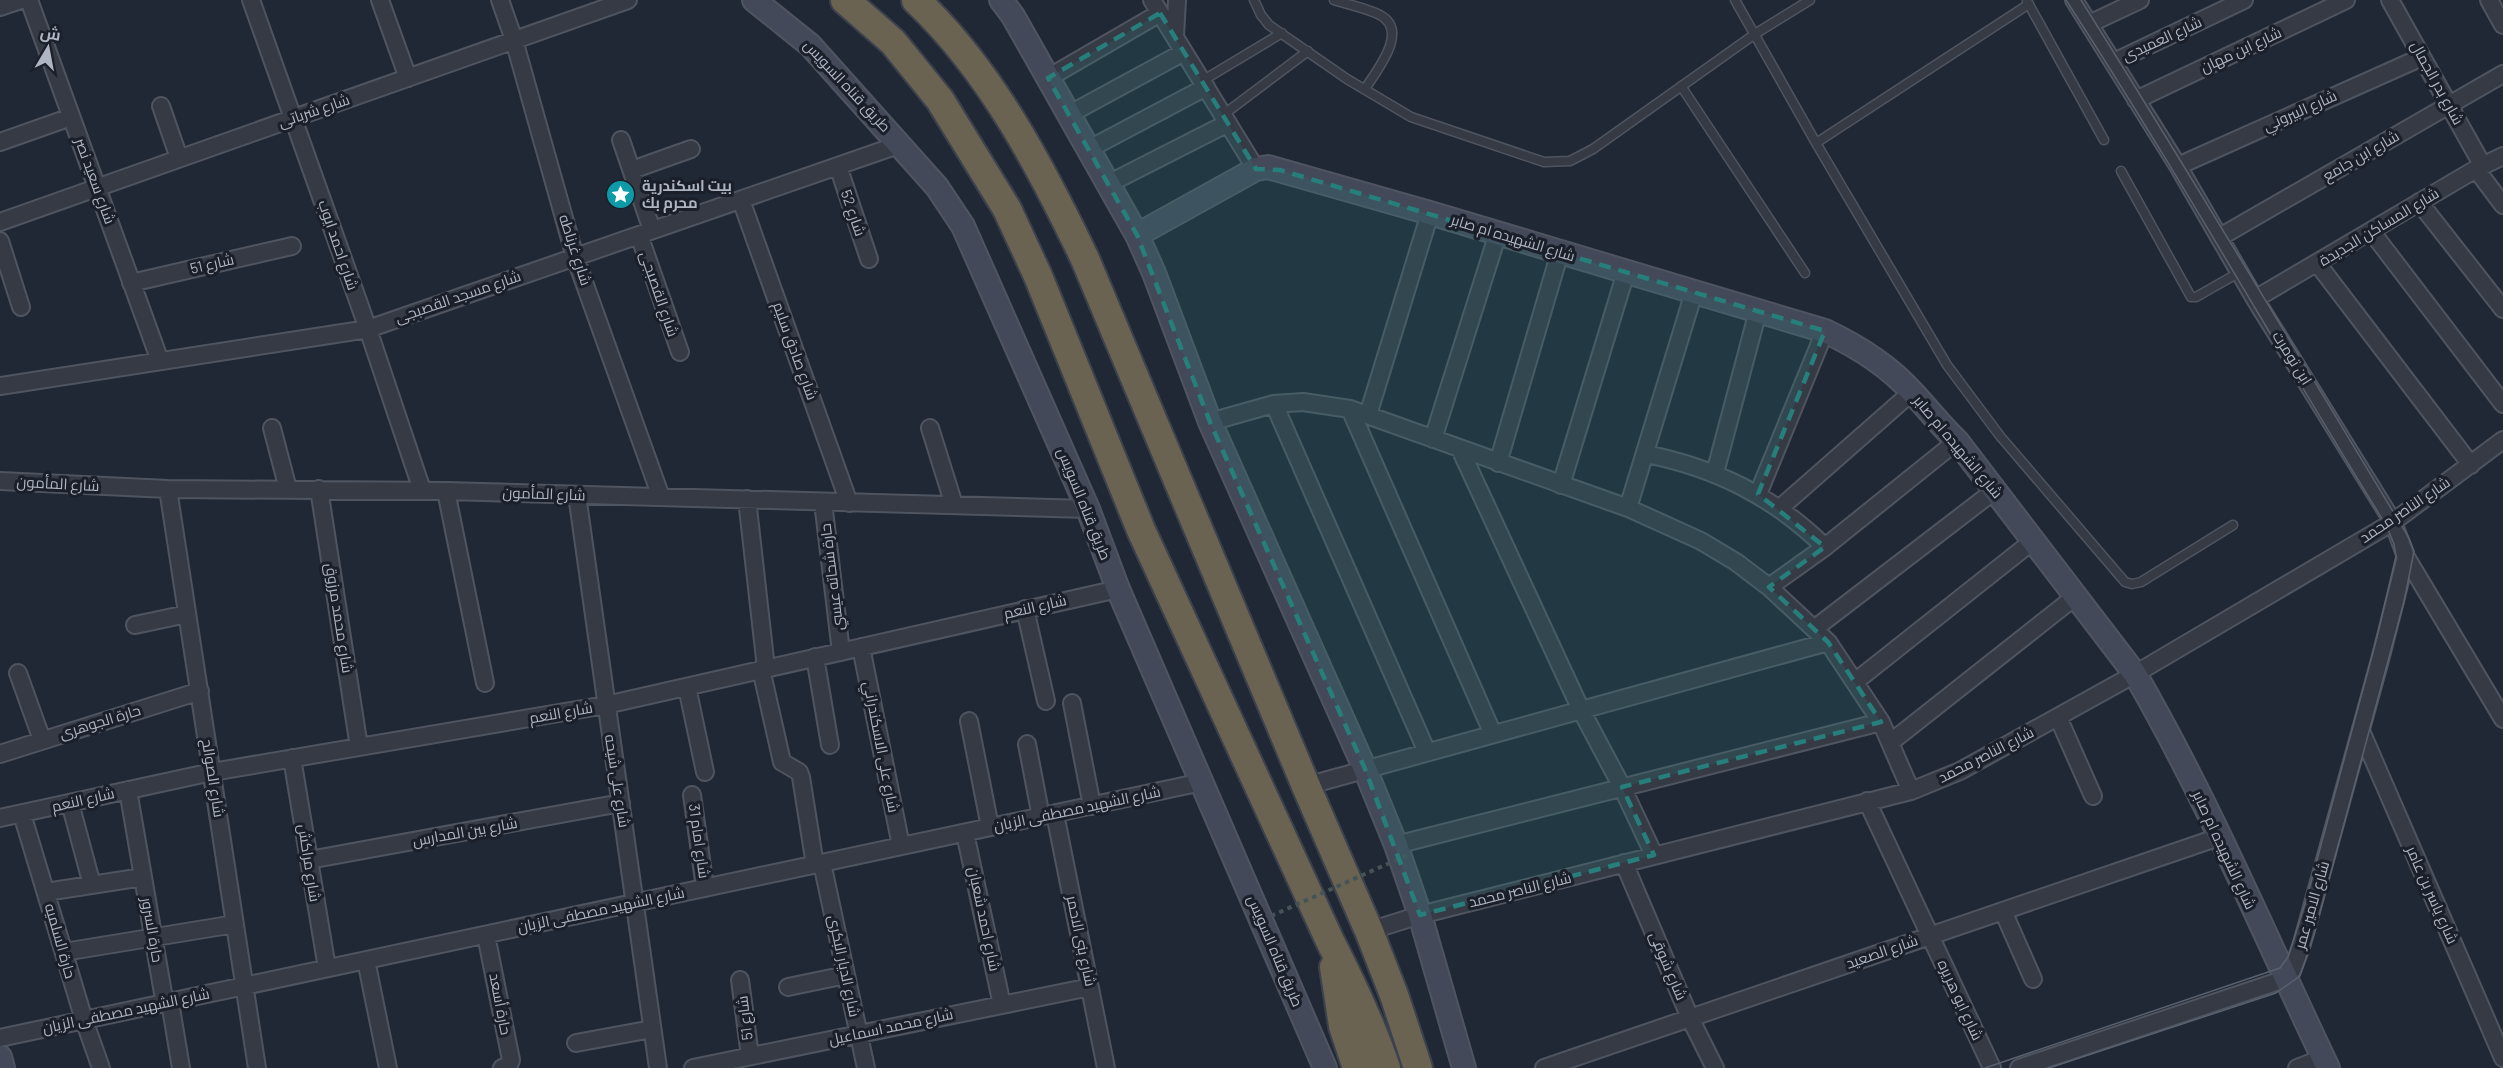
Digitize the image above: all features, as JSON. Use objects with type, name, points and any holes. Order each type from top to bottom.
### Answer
[{"type":"highway","points":[[844,0],[893,42],[940,100],[1007,209],[1038,276],[1141,530],[1330,941],[1356,992],[1386,1068]]},
{"type":"highway","points":[[916,0],[979,73],[1022,137],[1054,194],[1086,259],[1369,931],[1394,995],[1418,1068]]},
{"type":"highway","points":[[1330,941],[1343,1026],[1357,1068]]},
{"type":"street","points":[[0,7],[21,0]]},
{"type":"street","name":"شارع سعيد نصر","points":[[29,0],[160,361]]},
{"type":"street","name":"شارع احمد ايوب","points":[[250,0],[368,329],[422,490]]},
{"type":"street","points":[[380,0],[408,78]]},
{"type":"street","name":"شارع غرناطه","points":[[500,0],[514,40],[575,257],[661,497]]},
{"type":"street","name":"شارع شرباتى","points":[[0,222],[628,0]]},
{"type":"street","name":"طريق قناه السويس","points":[[754,0],[810,45],[901,144],[937,187],[963,226],[1088,509],[1118,589],[1325,1068]]},
{"type":"street","points":[[1001,0],[1013,16],[1137,235],[1210,422],[1365,769],[1404,849],[1420,915],[1464,1068]]},
{"type":"street","points":[[1175,36],[1176,0]]},
{"type":"street","name":"ابن تومرت","points":[[2074,0],[2178,166],[2255,299],[2393,522],[2406,557],[2503,719]]},
{"type":"street","points":[[2089,24],[2140,0]]},
{"type":"street","name":"شارع العميدى","points":[[2114,62],[2244,0]]},
{"type":"street","name":"شارع ابن مهان","points":[[2136,100],[2346,0]]},
{"type":"street","name":"شارع بدر الجمال","points":[[2390,0],[2450,105],[2479,167],[2503,205]]},
{"type":"street","points":[[2488,0],[2503,25]]},
{"type":"street","points":[[1048,78],[1156,6],[1256,169],[1137,235]]},
{"type":"street","points":[[1068,115],[1184,52]]},
{"type":"street","name":"شارع البيروني","points":[[2178,166],[2422,57]]},
{"type":"street","name":"شارع ابن جامع","points":[[2220,237],[2503,74]]},
{"type":"street","points":[[1089,149],[1204,84]]},
{"type":"street","points":[[160,106],[179,158]]},
{"type":"street","points":[[0,142],[71,117]]},
{"type":"street","points":[[1108,184],[1225,119]]},
{"type":"street","name":"شارع القصبجى","points":[[621,140],[632,170],[646,233],[680,352]]},
{"type":"street","name":"شارع مسجد القصبجى","points":[[0,387],[368,329],[901,144]]},
{"type":"street","points":[[632,170],[691,149]]},
{"type":"street","name":"شارع المساكن الجديدة","points":[[2255,299],[2479,167],[2503,156]]},
{"type":"street","name":"شارع 52","points":[[838,166],[869,259]]},
{"type":"street","name":"شارع الشهيده ام صابر","points":[[1256,169],[1268,167],[1280,170],[1758,311],[1825,332],[1847,341],[1874,358],[1912,392],[1928,413],[1956,441],[2135,674],[2157,712],[2219,837],[2326,1063]]},
{"type":"street","name":"شارع صادق سليم","points":[[741,200],[849,502]]},
{"type":"street","points":[[2419,202],[2503,309]]},
{"type":"street","points":[[1368,415],[1430,213]]},
{"type":"street","points":[[2371,231],[2503,404]]},
{"type":"street","points":[[1433,439],[1498,233]]},
{"type":"street","points":[[0,241],[21,307]]},
{"type":"street","name":"شارع 51","points":[[131,283],[292,246]]},
{"type":"street","points":[[1497,463],[1560,252]]},
{"type":"street","points":[[2317,263],[2471,465]]},
{"type":"street","points":[[1561,485],[1626,272]]},
{"type":"street","points":[[1628,508],[1694,292]]},
{"type":"street","points":[[1715,473],[1758,311]]},
{"type":"street","points":[[1758,494],[1825,332]]},
{"type":"street","points":[[1780,508],[1912,392]]},
{"type":"street","points":[[1210,422],[1274,404],[1303,402],[1350,409],[1628,508],[1701,541],[1736,562],[1768,587],[1828,642],[1856,681],[1881,722],[1911,791]]},
{"type":"street","points":[[1274,404],[1427,752]]},
{"type":"street","points":[[1350,409],[1492,734]]},
{"type":"street","points":[[272,428],[288,489]]},
{"type":"street","points":[[930,428],[954,506]]},
{"type":"street","name":"شارع الناصر محمد","points":[[1369,931],[1420,915],[1911,791],[1960,771],[2135,674],[2393,522],[2503,440]]},
{"type":"street","points":[[1768,587],[1825,547],[1956,441]]},
{"type":"street","points":[[1460,449],[1581,710],[1654,855]]},
{"type":"street","points":[[1646,454],[1693,465],[1758,494],[1780,508],[1825,547]]},
{"type":"street","name":"شارع المأمون","points":[[0,481],[168,489],[422,490],[1088,509]]},
{"type":"street","name":"شارع الصوالح","points":[[168,489],[257,1068]]},
{"type":"street","name":"شارع محمد مرزوق","points":[[319,489],[359,747]]},
{"type":"street","points":[[1814,629],[1994,490]]},
{"type":"street","points":[[446,491],[485,683]]},
{"type":"street","name":"شارع على شيحه","points":[[576,495],[636,903],[657,1068]]},
{"type":"street","name":"شارع الديار البكرى","points":[[747,499],[764,668],[782,762],[799,772],[801,777],[866,1068]]},
{"type":"street","name":"حارة شحاته عيسي","points":[[823,502],[841,652]]},
{"type":"street","points":[[1856,681],[2034,540]]},
{"type":"street","name":"شارع الامير عمر","points":[[2285,977],[2292,970],[2301,947],[2406,557]]},
{"type":"street","name":"شارع النعم","points":[[1,816],[22,814],[212,772],[606,705],[1118,589]]},
{"type":"street","points":[[1891,742],[2076,596]]},
{"type":"street","points":[[1025,609],[1046,701]]},
{"type":"street","points":[[135,625],[187,614]]},
{"type":"street","points":[[1306,786],[1828,642]]},
{"type":"street","name":"شارع على الاسكندراني","points":[[861,647],[901,846]]},
{"type":"street","points":[[815,657],[830,745]]},
{"type":"street","points":[[18,673],[42,740]]},
{"type":"street","points":[[687,687],[705,772]]},
{"type":"street","name":"حارة الجوهرى","points":[[0,754],[200,691]]},
{"type":"street","points":[[1072,703],[1092,806]]},
{"type":"street","points":[[2058,717],[2093,796]]},
{"type":"street","points":[[969,721],[990,827]]},
{"type":"street","points":[[1404,849],[1622,788],[1881,722]]},
{"type":"street","name":"شارع ياسر بن عامر","points":[[2361,731],[2503,1058]]},
{"type":"street","name":"شارع بنى الاحمر","points":[[1027,744],[1048,815],[1090,987],[1106,1068]]},
{"type":"street","name":"شارع مراكش","points":[[292,758],[327,968]]},
{"type":"street","name":"شارع الشهيد مصطفى الزيان","points":[[0,1038],[1202,782]]},
{"type":"street","name":"حارة السرور","points":[[128,790],[153,938],[166,1003],[171,1008],[181,1068]]},
{"type":"street","name":"شارع امام 31","points":[[693,795],[705,888]]},
{"type":"street","name":"شارع ابو هريره","points":[[1867,801],[1992,1068]]},
{"type":"street","points":[[70,803],[92,885]]},
{"type":"street","name":"شارع بين المدارس","points":[[309,860],[621,803]]},
{"type":"street","name":"حارة السلميه","points":[[22,814],[84,1020],[101,1068]]},
{"type":"street","name":"شارع احمد شعبان","points":[[965,832],[1002,1005]]},
{"type":"street","name":"شارع الصعيد","points":[[1544,1068],[2219,837]]},
{"type":"street","name":"شارع شوقى","points":[[1624,863],[1690,1018],[1715,1068]]},
{"type":"street","points":[[46,892],[143,877]]},
{"type":"street","points":[[2003,911],[2033,979]]},
{"type":"street","points":[[64,952],[235,924]]},
{"type":"street","name":"حارة أسعد","points":[[486,935],[511,1060],[507,1067],[502,1068]]},
{"type":"street","points":[[366,960],[388,1068]]},
{"type":"street","points":[[788,987],[846,975]]},
{"type":"street","points":[[2019,1068],[2285,977]]},
{"type":"street","name":"شارع 51","points":[[740,980],[750,1056]]},
{"type":"street","name":"شارع محمد اسماعيل","points":[[693,1068],[1090,987]]},
{"type":"street","points":[[576,1043],[652,1029]]},
{"type":"street","points":[[0,1057],[3,1068]]},
{"type":"street","points":[[2297,1068],[2326,1063]]},
{"type":"lane","points":[[1254,0],[1269,25],[1365,90],[1411,117],[1532,159],[1557,163],[1582,156],[1755,34],[1810,0]]},
{"type":"lane","points":[[1335,0],[1378,14],[1384,18],[1392,32],[1390,47],[1365,90]]},
{"type":"lane","points":[[1735,0],[1816,144],[1947,365],[2000,436],[2125,582],[2140,582],[2233,525]]},
{"type":"lane","points":[[1816,144],[2028,2],[2104,140]]},
{"type":"lane","points":[[1204,84],[1282,33]]},
{"type":"lane","points":[[1225,119],[1308,51]]},
{"type":"lane","points":[[1682,86],[1805,273]]},
{"type":"lane","points":[[2121,171],[2191,297],[2196,297],[2240,272]]},
{"type":"path","points":[[1271,916],[1404,849]]},
{"type":"highlighted area","points":[[1160,13],[1256,169],[1280,170],[1825,331],[1758,494],[1825,547],[1769,587],[1828,642],[1881,722],[1622,787],[1654,855],[1420,915],[1365,769],[1210,422],[1137,235],[1048,78]]},
{"type":"tram line","points":[[1985,1068],[2280,968],[2288,957],[2306,901],[2377,637],[2396,556],[2386,525],[2148,130],[2066,0]]},
{"type":"tram line","points":[[2049,1068],[2276,993],[2300,976],[2314,935],[2404,602],[2414,551],[2409,538],[2287,336],[2081,0]]},
{"type":"place","name":"بيت اسكندرية محرم بك","points":[[621,195]]}]
